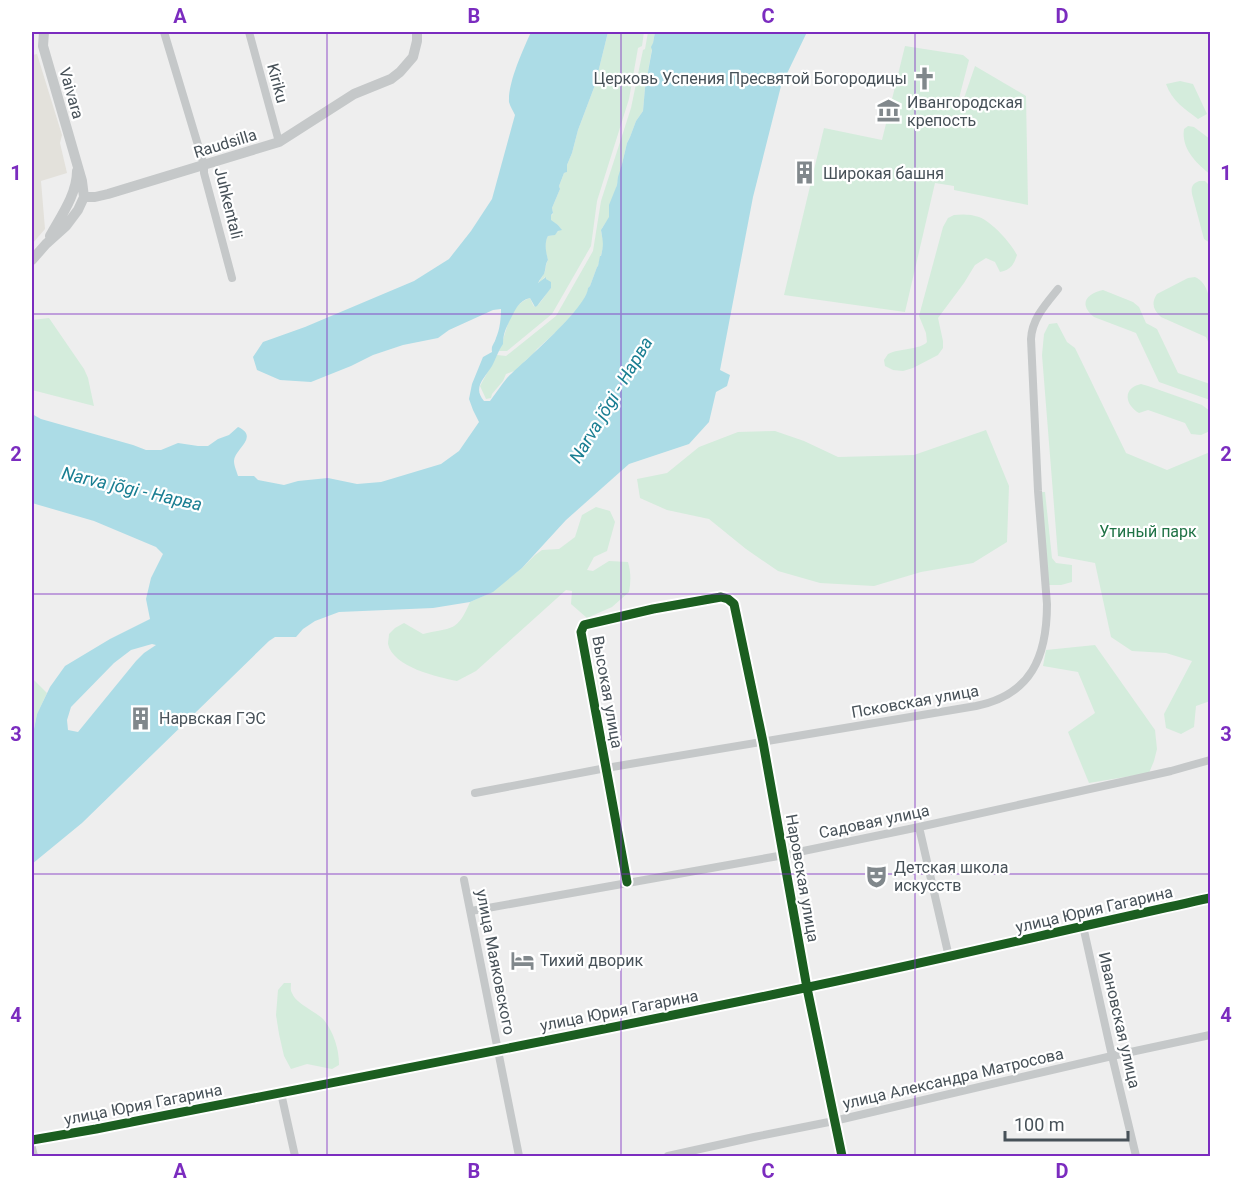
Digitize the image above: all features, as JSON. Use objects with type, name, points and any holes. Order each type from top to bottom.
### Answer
[{"type":"street","name":"Vaivara","points":[[44,32],[43,46],[82,180],[83,198]]},
{"type":"street","name":"Juhkentali","points":[[164,32],[204,165],[204,173],[232,278]]},
{"type":"street","name":"Kiriku","points":[[249,32],[279,142]]},
{"type":"street","name":"Raudsilla","points":[[83,198],[95,197],[279,142],[364,89],[391,79],[407,66],[416,50],[417,32]]},
{"type":"street","name":"Vaivara","points":[[46,244],[71,196],[77,175],[76,162]]},
{"type":"street","points":[[71,196],[75,204],[79,204],[83,198]]},
{"type":"street","points":[[32,260],[66,226],[83,198]]},
{"type":"street","name":"Псковская улица","points":[[475,793],[606,768],[991,703],[1017,689],[1032,673],[1044,644],[1047,622],[1038,491],[1031,329],[1035,318],[1058,289]]},
{"type":"street","name":"Высокая улица","points":[[627,882],[581,632],[584,625],[653,609],[720,597],[728,598],[734,604]]},
{"type":"street","name":"Наровская улица","points":[[734,604],[763,742],[807,987],[842,1156]]},
{"type":"street","name":"Садовая улица","points":[[471,911],[784,855],[1171,771],[1210,760]]},
{"type":"street","points":[[919,827],[949,957]]},
{"type":"street","name":"улица Маяковского","points":[[464,880],[519,1156]]},
{"type":"street","name":"улица Юрия Гагарина","points":[[32,1140],[498,1050],[807,987],[1210,898]]},
{"type":"street","name":"Ивановская улица","points":[[1083,926],[1136,1156]]},
{"type":"street","name":"улица Александра Матросова","points":[[668,1156],[834,1121],[1210,1035]]},
{"type":"street","points":[[280,1093],[295,1156]]},
{"type":"street","points":[[32,1148],[34,1156]]},
{"type":"shaded area","points":[[37,54],[62,135],[60,143],[67,173],[41,181],[45,229],[32,244],[32,55]]},
{"type":"green space","points":[[608,32],[644,32],[642,46],[638,48],[629,99],[597,201],[591,246],[552,314],[507,351],[499,351],[509,320],[517,307],[530,298],[535,307],[551,288],[545,277],[538,284],[548,260],[545,247],[548,236],[554,235],[561,229],[551,221],[552,208],[564,173],[567,172],[578,130],[595,85]]},
{"type":"green space","points":[[648,32],[655,32],[643,111],[627,143],[609,218],[601,232],[604,244],[588,291],[581,305],[557,331],[517,370],[506,374],[491,398],[486,399],[480,386],[497,355],[506,356],[556,316],[593,251],[601,201],[631,108]]},
{"type":"green space","points":[[905,46],[963,55],[969,60],[957,106],[961,107],[975,66],[1026,96],[1028,205],[954,190],[954,186],[935,183],[905,312],[784,295],[824,128],[882,140]]},
{"type":"green space","points":[[1180,81],[1193,84],[1207,114],[1198,119],[1175,100],[1166,84]]},
{"type":"green space","points":[[1188,126],[1194,127],[1210,139],[1210,174],[1187,149],[1184,129]]},
{"type":"green space","points":[[1199,181],[1205,181],[1210,186],[1210,243],[1204,239],[1192,194],[1192,186]]},
{"type":"green space","points":[[954,215],[973,215],[989,223],[1010,244],[1017,255],[1016,258],[1009,268],[1000,272],[995,262],[986,258],[975,265],[938,318],[943,348],[938,355],[913,368],[903,371],[893,370],[885,366],[884,360],[888,354],[924,345],[927,342],[919,316],[943,227],[948,218]]},
{"type":"green space","points":[[1195,277],[1202,282],[1209,298],[1210,346],[1206,337],[1161,317],[1154,306],[1157,294],[1188,278]]},
{"type":"green space","points":[[1103,290],[1133,302],[1139,307],[1146,323],[1157,329],[1178,373],[1210,384],[1210,400],[1159,382],[1136,333],[1089,313],[1086,300],[1092,294]]},
{"type":"green space","points":[[49,318],[84,369],[94,406],[32,390],[32,320]]},
{"type":"green space","name":"Утиный парк","points":[[1057,323],[1067,342],[1075,348],[1126,453],[1167,470],[1210,452],[1210,701],[1196,706],[1194,727],[1181,734],[1166,728],[1164,714],[1192,661],[1166,653],[1132,651],[1111,637],[1095,563],[1058,556],[1042,355],[1044,334],[1049,324]]},
{"type":"green space","points":[[1141,384],[1202,405],[1210,411],[1210,431],[1201,435],[1191,434],[1185,423],[1148,410],[1139,413],[1134,410],[1128,401],[1128,393]]},
{"type":"green space","points":[[986,430],[1009,486],[1007,542],[973,563],[921,572],[874,586],[820,583],[778,571],[709,519],[667,510],[640,498],[637,479],[667,473],[699,447],[738,432],[775,431],[804,441],[838,457],[914,455]]},
{"type":"green space","points":[[1041,492],[1045,492],[1052,558],[1056,563],[1072,565],[1072,582],[1049,585]]},
{"type":"green space","points":[[596,507],[610,511],[615,522],[607,551],[594,557],[587,570],[593,571],[609,561],[628,562],[630,570],[629,592],[612,607],[587,618],[571,604],[572,591],[566,590],[476,671],[457,681],[417,670],[398,659],[392,652],[388,644],[389,634],[395,628],[404,623],[423,634],[453,627],[461,619],[470,602],[490,593],[542,550],[559,549],[575,537],[582,515]]},
{"type":"green space","points":[[1095,645],[1155,730],[1157,749],[1149,773],[1089,783],[1068,732],[1095,713],[1078,672],[1043,666],[1046,650]]},
{"type":"green space","points":[[32,679],[47,693],[37,714],[32,739]]},
{"type":"green space","points":[[284,983],[291,983],[294,997],[328,1025],[335,1041],[339,1065],[332,1069],[307,1064],[291,1069],[284,1056],[276,1015],[278,990]]},
{"type":"water","name":"Narva jõgi - Нарва","points":[[531,32],[608,32],[595,85],[578,130],[567,172],[564,173],[552,208],[551,220],[562,230],[555,235],[548,236],[546,248],[548,260],[544,274],[538,283],[546,277],[551,282],[551,288],[537,306],[535,307],[530,298],[520,303],[516,309],[505,331],[503,344],[479,387],[484,401],[490,401],[507,378],[566,321],[585,297],[601,256],[603,243],[601,230],[609,217],[609,205],[617,185],[627,143],[643,111],[655,32],[807,32],[781,86],[753,197],[720,370],[730,375],[727,386],[716,392],[709,422],[689,444],[629,464],[566,520],[522,568],[493,592],[470,602],[433,608],[339,612],[315,621],[296,637],[275,637],[82,823],[32,864],[32,739],[37,714],[50,687],[65,666],[110,639],[150,619],[146,599],[151,578],[163,554],[156,547],[94,521],[32,503],[32,414],[41,419],[146,450],[161,450],[178,443],[208,446],[229,435],[238,427],[247,435],[234,461],[238,476],[254,476],[258,480],[284,485],[328,478],[357,484],[381,482],[441,464],[459,451],[479,422],[469,399],[472,384],[483,357],[492,352],[501,309],[493,310],[449,330],[438,338],[403,345],[373,355],[311,382],[280,380],[257,370],[253,357],[263,342],[305,327],[414,281],[449,259],[492,199],[515,115],[509,102],[511,85]],"holes":[[[156,645],[136,661],[78,732],[68,730],[67,720],[71,707],[114,663],[131,650]]]},
{"type":"cycle path","points":[[627,882],[581,632],[584,625],[653,609],[721,597],[728,599],[734,604],[763,742],[807,988],[842,1156]]},
{"type":"cycle path","points":[[32,1140],[720,1006],[1210,898]]},
{"type":"place","name":"Церковь Успения Пресвятой Богородицы","points":[[925,78]]},
{"type":"place","name":"Ивангородская крепость","points":[[889,111]]},
{"type":"place","name":"Широкая башня","points":[[805,173]]},
{"type":"place","name":"Нарвская ГЭС","points":[[141,718]]},
{"type":"place","name":"Детская школа искусств","points":[[876,876]]},
{"type":"place","name":"Тихий дворик","points":[[522,960]]}]
